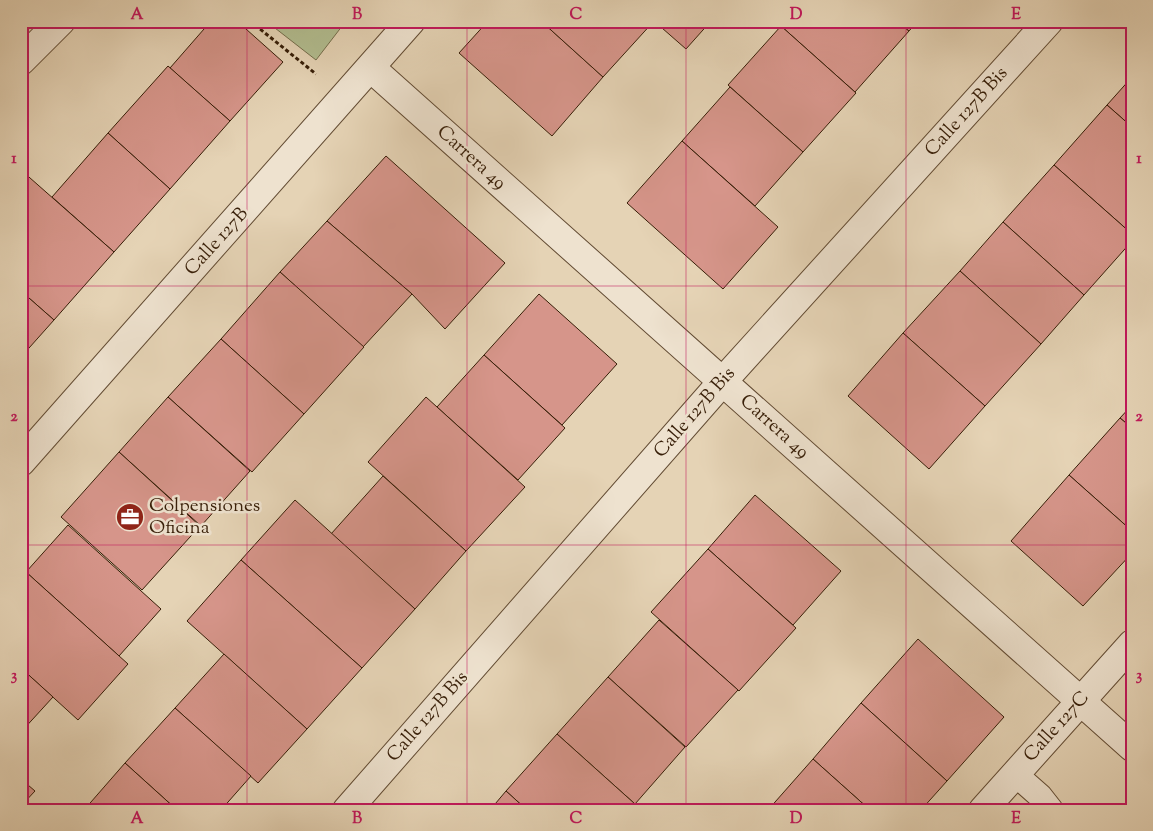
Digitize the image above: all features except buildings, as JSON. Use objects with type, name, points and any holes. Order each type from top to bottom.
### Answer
[{"type":"street","points":[[21,61],[61,21]]},
{"type":"street","name":"Calle 127B","points":[[21,462],[411,21]]},
{"type":"street","name":"Calle 127B Bis","points":[[347,810],[723,381],[1049,21]]},
{"type":"street","name":"Carrera 49","points":[[371,68],[1132,747]]},
{"type":"street","name":"Calle 127C","points":[[983,810],[1132,644]]},
{"type":"lane","points":[[1015,774],[1040,796],[1051,810]]},
{"type":"path","points":[[250,21],[329,83],[344,99]]},
{"type":"green space","points":[[266,21],[346,21],[316,60]]},
{"type":"place","name":"Colpensiones Oficina","points":[[130,517]]}]
